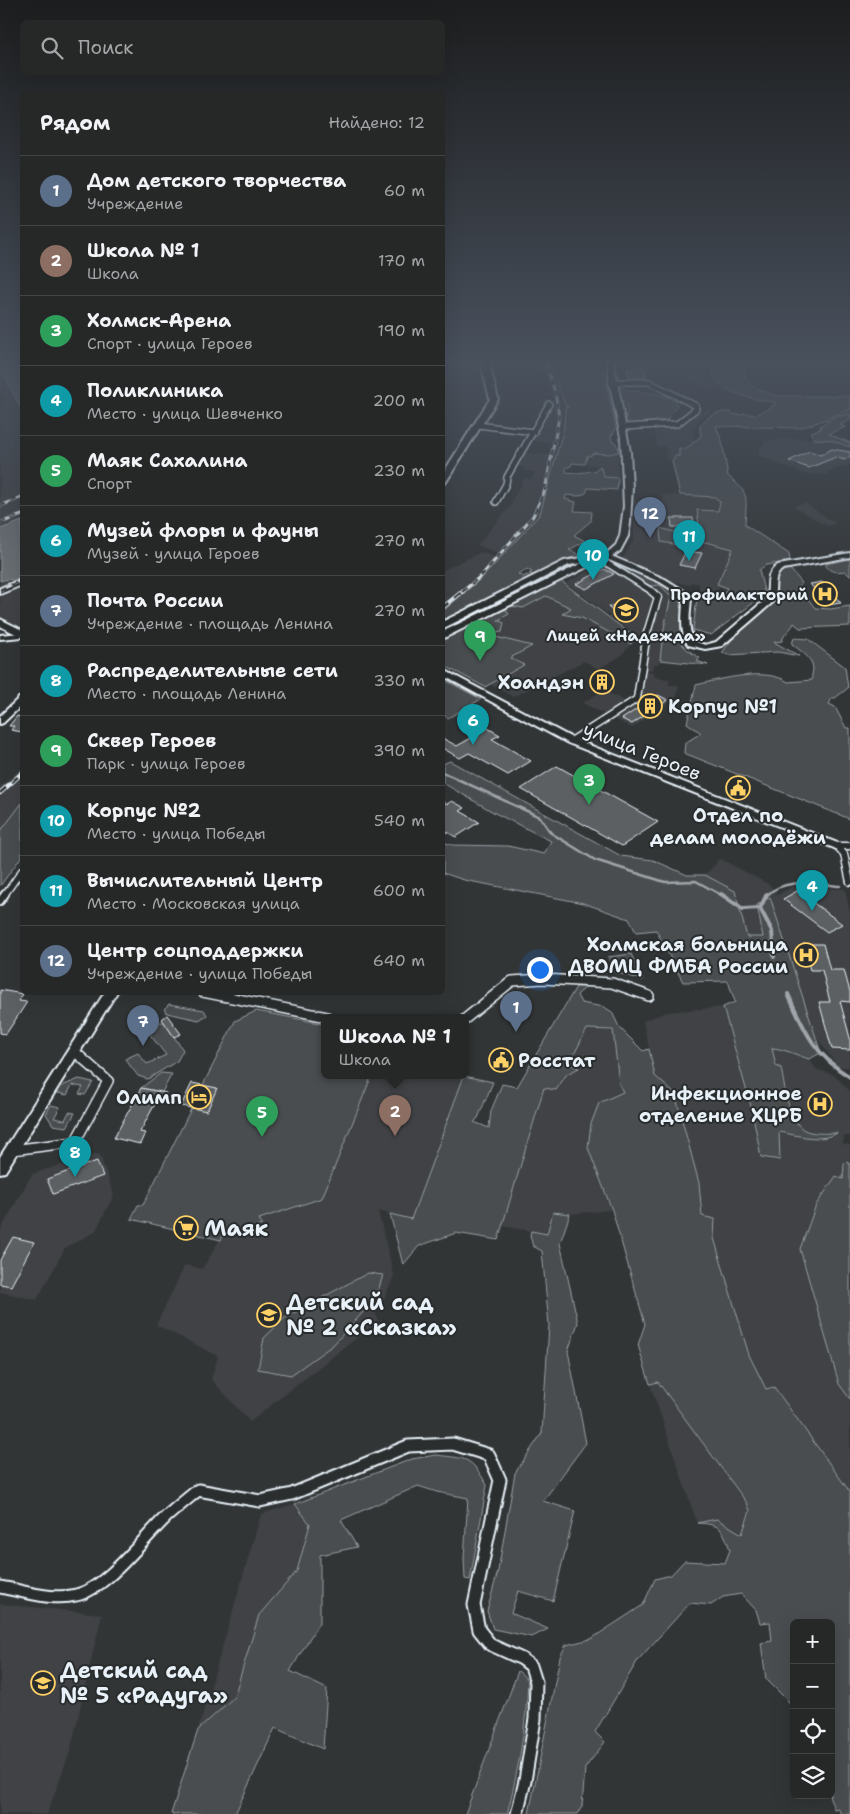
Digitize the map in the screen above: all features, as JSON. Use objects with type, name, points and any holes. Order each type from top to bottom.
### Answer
[{"type":"main road","points":[[445,477],[466,444]]},
{"type":"main road","points":[[445,635],[603,558],[619,547],[627,529],[628,499],[624,444]]},
{"type":"main road","points":[[445,624],[567,563],[577,560],[603,558]]},
{"type":"main road","points":[[0,591],[20,583]]},
{"type":"main road","points":[[0,622],[20,633]]},
{"type":"main road","points":[[0,721],[20,702]]},
{"type":"main road","points":[[0,1168],[109,995]]},
{"type":"street","points":[[496,502],[506,484],[507,477],[527,444]]},
{"type":"street","points":[[603,558],[669,584],[684,594],[687,598],[686,631],[688,638],[691,642],[705,647],[719,644],[770,600],[773,593],[771,576],[773,571],[781,567],[850,555]]},
{"type":"street","points":[[571,741],[637,699],[647,633],[658,597],[650,588],[607,565],[603,558]]},
{"type":"street","points":[[0,637],[20,634]]},
{"type":"street","name":"улица Героев","points":[[445,673],[571,741],[837,846]]},
{"type":"street","points":[[837,846],[850,846]]},
{"type":"street","points":[[837,846],[844,854],[850,882]]},
{"type":"street","points":[[0,901],[20,873]]},
{"type":"street","points":[[469,1016],[512,981],[543,979],[612,983],[650,996]]},
{"type":"street","points":[[218,995],[321,1016]]},
{"type":"street","points":[[12,1150],[75,1142],[108,1081],[74,1051]]},
{"type":"street","points":[[0,1587],[49,1596],[74,1596],[85,1593],[106,1579],[167,1516],[198,1490],[260,1501],[292,1494],[408,1446],[453,1444],[490,1455],[500,1480],[474,1605],[479,1630],[491,1645],[522,1659],[530,1666],[536,1682],[535,1719],[525,1781],[517,1814]]},
{"type":"shaded area","points":[[0,444],[20,444],[20,522],[0,529]]},
{"type":"shaded area","points":[[552,444],[560,444],[540,514],[484,576],[445,609],[445,569],[481,552],[493,557],[497,553],[477,545],[513,503],[511,502],[525,478],[531,479],[534,474],[533,472],[524,471],[525,468],[515,466],[523,454],[548,455]]},
{"type":"shaded area","points":[[560,444],[616,444],[619,449],[618,452],[610,454],[593,453],[587,456],[585,464],[572,463],[571,466],[566,468],[566,472],[578,473],[594,471],[600,466],[604,477],[618,478],[617,490],[588,488],[586,493],[578,496],[566,495],[565,499],[576,502],[574,511],[592,512],[591,521],[574,535],[585,541],[569,550],[582,556],[569,558],[533,575],[529,574],[532,572],[527,569],[518,574],[523,577],[527,575],[530,577],[445,619],[445,609],[484,576],[540,514]]},
{"type":"shaded area","points":[[657,444],[692,444],[674,461],[667,460],[665,446],[657,446]]},
{"type":"shaded area","points":[[692,444],[722,444],[728,476],[740,487],[746,497],[745,525],[789,554],[790,561],[766,565],[759,570],[764,591],[761,597],[711,635],[693,630],[697,597],[723,596],[727,588],[717,584],[733,549],[701,541],[697,510],[718,511],[720,502],[715,497],[680,495],[672,461],[674,456],[679,456],[679,448],[686,449]]},
{"type":"shaded area","points":[[764,444],[841,444],[850,447],[850,465],[827,472],[828,475],[804,474],[759,456],[758,451]]},
{"type":"shaded area","points":[[618,452],[618,478],[604,477],[600,466],[585,464],[587,456],[592,453],[610,454]]},
{"type":"shaded area","points":[[662,495],[715,497],[720,502],[718,511],[697,511],[710,545],[734,548],[717,584],[721,586],[716,591],[699,591],[699,583],[690,583],[690,585],[675,582],[625,562],[623,558],[634,540],[634,501],[663,503]]},
{"type":"shaded area","points":[[805,503],[836,524],[827,526],[793,506]]},
{"type":"shaded area","points":[[20,522],[20,583],[11,580],[0,581],[0,529]]},
{"type":"shaded area","points":[[660,528],[689,536],[685,546],[661,542]]},
{"type":"shaded area","points":[[850,559],[850,576],[845,571],[832,571],[826,566],[826,564]]},
{"type":"shaded area","name":"Лицей «Надежда»","points":[[597,566],[604,566],[639,584],[655,598],[641,637],[638,637],[566,583]]},
{"type":"shaded area","points":[[616,566],[662,583],[678,593],[682,598],[683,604],[680,636],[683,645],[700,658],[697,661],[708,665],[660,660],[663,633],[671,596],[660,585],[651,586],[613,567]]},
{"type":"shaded area","points":[[787,569],[791,570],[802,583],[799,587],[815,608],[830,609],[850,606],[850,626],[800,628],[794,623],[782,641],[774,642],[799,656],[778,652],[729,655],[722,653],[732,639],[774,602],[777,577],[779,572]]},
{"type":"shaded area","points":[[5,579],[20,583],[20,627],[18,628],[15,626],[1,631],[0,581]]},
{"type":"shaded area","points":[[561,581],[636,638],[621,656],[598,669],[584,661],[513,697],[490,684],[524,666],[510,658],[531,646],[463,629]]},
{"type":"shaded area","points":[[561,581],[636,638],[631,644],[582,618],[562,614],[571,608],[546,596],[523,608],[511,606]]},
{"type":"shaded area","points":[[660,585],[671,596],[659,664],[653,664],[652,670],[645,670],[651,633],[661,598],[651,586]]},
{"type":"shaded area","points":[[505,609],[509,614],[498,620],[504,623],[502,632],[496,633],[480,628],[478,622]]},
{"type":"shaded area","points":[[463,629],[532,646],[510,658],[524,665],[485,687],[445,666],[445,639]]},
{"type":"shaded area","points":[[794,638],[808,639],[845,667],[848,688],[835,698],[832,698],[829,704],[835,707],[846,728],[850,728],[850,819],[684,753],[685,743],[701,733],[687,723],[696,685],[730,677],[756,675],[768,675],[788,682],[812,680],[812,664],[805,654],[792,644]]},
{"type":"shaded area","name":"Лицей «Надежда»","points":[[645,672],[655,673],[654,677],[670,679],[669,685],[679,685],[676,698],[632,728],[613,718],[642,699]]},
{"type":"shaded area","points":[[445,680],[481,699],[448,718],[445,716]]},
{"type":"shaded area","points":[[604,690],[626,702],[606,715],[582,703]]},
{"type":"shaded area","points":[[450,761],[621,856],[653,860],[687,875],[705,875],[735,891],[747,937],[763,937],[757,905],[770,897],[821,1053],[809,1059],[772,1048],[776,1066],[781,1068],[786,1095],[792,1115],[797,1123],[803,1129],[810,1132],[837,1133],[831,1136],[816,1138],[779,1132],[780,1160],[761,1157],[752,1110],[723,1007],[735,1002],[728,981],[683,982],[656,930],[636,932],[629,919],[583,903],[464,880],[445,874],[445,843],[452,845],[508,846],[544,854],[551,841],[495,813],[445,784],[445,763]]},
{"type":"shaded area","points":[[20,770],[20,806],[0,832],[0,787]]},
{"type":"shaded area","points":[[20,806],[20,859],[0,886],[0,832]]},
{"type":"shaded area","name":"Холмская больница ДВОМЦ ФМБА России","points":[[719,858],[770,885],[777,895],[792,887],[845,889],[850,913],[850,1067],[838,1067],[700,878],[714,866]]},
{"type":"shaded area","points":[[631,954],[643,980],[614,972],[608,957]]},
{"type":"shaded area","points":[[576,987],[586,987],[577,995],[581,1003],[604,1007],[612,1012],[619,1027],[643,1051],[649,1049],[655,1076],[675,1094],[699,1183],[702,1216],[715,1219],[714,1238],[749,1355],[766,1389],[774,1387],[850,1492],[850,1814],[841,1814],[838,1808],[834,1809],[830,1799],[835,1799],[835,1619],[790,1619],[790,1703],[766,1679],[761,1643],[772,1641],[770,1622],[760,1623],[756,1610],[741,1594],[723,1597],[711,1605],[690,1603],[638,1660],[595,1732],[605,1742],[585,1768],[582,1806],[578,1814],[529,1814],[560,1657],[566,1645],[591,1639],[643,1605],[655,1579],[671,1575],[684,1561],[725,1563],[730,1550],[723,1532],[716,1526],[697,1523],[717,1519],[742,1534],[750,1511],[747,1503],[658,1382],[650,1384],[638,1345],[645,1324],[612,1210],[588,1148],[591,1124],[599,1103],[623,1092],[619,1084],[613,1030],[587,1029],[569,1064],[579,1068],[567,1074],[556,1090],[544,1088],[498,1240],[456,1233],[419,1246],[403,1265],[390,1214],[411,1219],[463,1079],[469,1079],[469,1077],[493,1082],[478,1118],[474,1122],[489,1128],[491,1111],[502,1084],[517,1087]]},
{"type":"shaded area","points":[[169,1004],[204,1010],[207,1015],[199,1020],[167,1013],[164,1009]]},
{"type":"shaded area","points":[[723,1007],[752,1110],[761,1157],[779,1132],[810,1137],[836,1133],[809,1132],[798,1127],[792,1117],[781,1068],[776,1066],[772,1048],[785,1049],[790,1053],[809,1059],[816,1069],[834,1075],[850,1091],[850,1136],[844,1136],[843,1144],[850,1145],[850,1164],[844,1163],[843,1179],[816,1205],[800,1249],[839,1384],[850,1399],[850,1492],[774,1387],[766,1390],[749,1355],[714,1238],[715,1219],[702,1216],[699,1183],[675,1094],[655,1076],[643,1021],[667,1012]]},
{"type":"shaded area","points":[[256,1011],[321,1023],[321,1079],[370,1079],[322,1198],[259,1219],[262,1225],[234,1235],[231,1229],[225,1231],[221,1240],[131,1219],[138,1205],[143,1205],[235,1021]]},
{"type":"shaded area","points":[[155,1022],[164,1022],[183,1050],[177,1061],[148,1079],[138,1076],[125,1059],[138,1053],[147,1064],[166,1055],[144,1027]]},
{"type":"shaded area","points":[[587,1029],[613,1030],[619,1084],[623,1092],[588,1148],[611,1210],[570,1214],[553,1212],[547,1234],[502,1226],[544,1088],[560,1082],[567,1074],[578,1068],[569,1064]]},
{"type":"shaded area","points":[[161,1073],[172,1074],[162,1092],[141,1088]]},
{"type":"shaded area","points":[[79,1079],[93,1082],[85,1095],[79,1094],[83,1087],[72,1085],[67,1095],[58,1093],[62,1086]]},
{"type":"shaded area","name":"Детский сад № 2 «Сказка»","points":[[370,1079],[463,1079],[411,1219],[378,1211],[394,1276],[384,1299],[374,1309],[378,1321],[250,1422],[211,1379],[218,1356],[156,1325],[185,1265],[202,1269],[225,1231],[231,1228],[235,1235],[262,1225],[259,1219],[322,1198]]},
{"type":"shaded area","points":[[51,1105],[60,1107],[54,1118],[65,1120],[69,1112],[75,1113],[67,1127],[53,1125],[46,1114]]},
{"type":"shaded area","points":[[95,1154],[100,1155],[114,1195],[95,1232],[65,1248],[37,1300],[0,1292],[0,1231],[32,1174]]},
{"type":"shaded area","points":[[844,1163],[850,1164],[850,1399],[839,1384],[800,1249],[816,1205],[836,1176],[843,1179]]},
{"type":"shaded area","points":[[553,1212],[570,1214],[560,1243],[578,1323],[568,1351],[586,1443],[543,1501],[575,1511],[553,1601],[518,1591],[511,1613],[548,1629],[532,1637],[493,1629],[487,1611],[498,1571],[515,1473],[542,1433],[549,1325],[542,1251],[533,1246],[530,1236],[531,1231],[547,1234]]},
{"type":"shaded area","points":[[368,1273],[383,1275],[376,1298],[333,1345],[291,1375],[258,1369],[264,1338],[286,1317]]},
{"type":"shaded area","points":[[658,1382],[747,1504],[750,1511],[742,1534],[717,1519],[697,1523],[650,1384]]},
{"type":"shaded area","points":[[436,1455],[455,1457],[467,1461],[472,1464],[487,1485],[470,1580],[465,1579],[464,1558],[468,1498],[418,1486],[341,1520],[357,1547],[320,1555],[320,1621],[290,1671],[327,1689],[323,1749],[275,1728],[235,1814],[171,1814],[198,1730],[234,1697],[259,1615],[297,1571],[310,1524],[295,1504],[412,1459]]},
{"type":"shaded area","points":[[295,1504],[310,1524],[297,1571],[259,1615],[234,1697],[198,1730],[261,1514]]},
{"type":"shaded area","name":"Детский сад № 5 «Радуга»","points":[[0,1604],[102,1614],[70,1752],[47,1814],[0,1814]]},
{"type":"shaded area","points":[[518,1671],[528,1680],[526,1714],[515,1780],[507,1814],[465,1814]]},
{"type":"building","points":[[832,449],[850,452],[850,457],[844,460],[836,457],[809,468],[789,461],[810,451],[820,455]]},
{"type":"building","points":[[671,518],[693,518],[694,527],[672,527]]},
{"type":"building","points":[[686,551],[702,553],[695,568],[679,565]]},
{"type":"building","points":[[604,569],[614,574],[586,589],[576,584]]},
{"type":"building","name":"Профилакторий","points":[[822,582],[841,603],[828,605],[810,584]]},
{"type":"building","points":[[625,602],[632,607],[627,609],[636,616],[624,620],[608,607]]},
{"type":"building","name":"Корпус №1","points":[[658,695],[668,700],[632,724],[622,719]]},
{"type":"building","points":[[17,716],[20,717],[20,732],[11,730],[14,726],[9,726]]},
{"type":"building","points":[[475,721],[500,735],[492,739],[531,761],[508,775],[469,753],[460,758],[445,750],[445,740],[457,746],[480,733],[467,726]]},
{"type":"building","points":[[557,766],[658,822],[622,846],[521,789]]},
{"type":"building","points":[[452,801],[465,808],[460,811],[479,822],[456,837],[445,831],[445,803],[447,804]]},
{"type":"building","points":[[797,891],[842,924],[827,932],[783,899]]},
{"type":"building","points":[[803,944],[823,944],[830,970],[844,970],[850,992],[850,1002],[840,1001],[850,1038],[850,1050],[832,1049],[819,1002],[830,1002],[822,970],[810,970]]},
{"type":"building","points":[[0,990],[20,993],[22,995],[19,1001],[27,1002],[6,1034],[0,1033]]},
{"type":"building","points":[[167,1015],[181,1034],[174,1037],[162,1019]]},
{"type":"building","name":"Олимп","points":[[192,1083],[217,1088],[207,1111],[181,1106]]},
{"type":"building","points":[[141,1088],[166,1093],[162,1101],[157,1100],[140,1132],[145,1133],[140,1144],[114,1138]]},
{"type":"building","points":[[97,1161],[103,1176],[53,1194],[47,1179]]},
{"type":"building","points":[[13,1237],[34,1242],[11,1286],[0,1284],[0,1260]]},
{"type":"waterway","points":[[445,773],[540,817],[551,833],[595,860],[665,882],[696,881],[723,896]]},
{"type":"waterway","points":[[766,896],[773,890],[791,884],[811,883],[840,886]]},
{"type":"waterway","points":[[721,894],[743,909],[760,908]]},
{"type":"waterway","points":[[760,908],[766,896]]},
{"type":"waterway","points":[[760,908],[772,931],[774,957]]},
{"type":"waterway","points":[[788,994],[805,1031],[819,1051],[838,1069],[850,1077]]},
{"type":"railway","points":[[462,592],[482,575],[533,516],[545,490],[554,444]]},
{"type":"railway","points":[[0,506],[20,498]]},
{"type":"railway","points":[[0,523],[20,516]]},
{"type":"railway","points":[[0,590],[20,581]]},
{"type":"railway","points":[[445,606],[463,591]]},
{"type":"railway","points":[[0,793],[20,775]]},
{"type":"place","name":"Центр соцподдержки","points":[[650,538]]},
{"type":"place","name":"Вычислительный Центр","points":[[689,561]]},
{"type":"place","name":"Корпус №2","points":[[593,580]]},
{"type":"place","name":"Профилакторий","points":[[825,594]]},
{"type":"place","name":"Лицей «Надежда»","points":[[626,610]]},
{"type":"place","name":"Сквер Героев","points":[[480,661]]},
{"type":"place","name":"Хоандэн","points":[[602,682]]},
{"type":"place","name":"Корпус №1","points":[[650,706]]},
{"type":"place","name":"Музей флоры и фауны","points":[[473,745]]},
{"type":"place","name":"Отдел по делам молодёжи","points":[[738,788]]},
{"type":"place","name":"Холмск-Арена","points":[[589,805]]},
{"type":"place","name":"Поликлиника","points":[[812,911]]},
{"type":"place","name":"Холмская больница ДВОМЦ ФМБА России","points":[[806,955]]},
{"type":"place","name":"Дом детского творчества","points":[[516,1032]]},
{"type":"place","name":"Почта России","points":[[143,1046]]},
{"type":"place","name":"Росстат","points":[[501,1060]]},
{"type":"place","name":"Олимп","points":[[199,1097]]},
{"type":"place","name":"Инфекционное отделение ХЦРБ","points":[[820,1104]]},
{"type":"place","name":"Школа № 1","points":[[395,1136]]},
{"type":"place","name":"Маяк Сахалина","points":[[262,1137]]},
{"type":"place","name":"Распределительные сети","points":[[75,1177]]},
{"type":"place","name":"Маяк","points":[[186,1228]]},
{"type":"place","name":"Детский сад № 2 «Сказка»","points":[[269,1315]]},
{"type":"place","name":"Детский сад № 5 «Радуга»","points":[[43,1683]]}]
